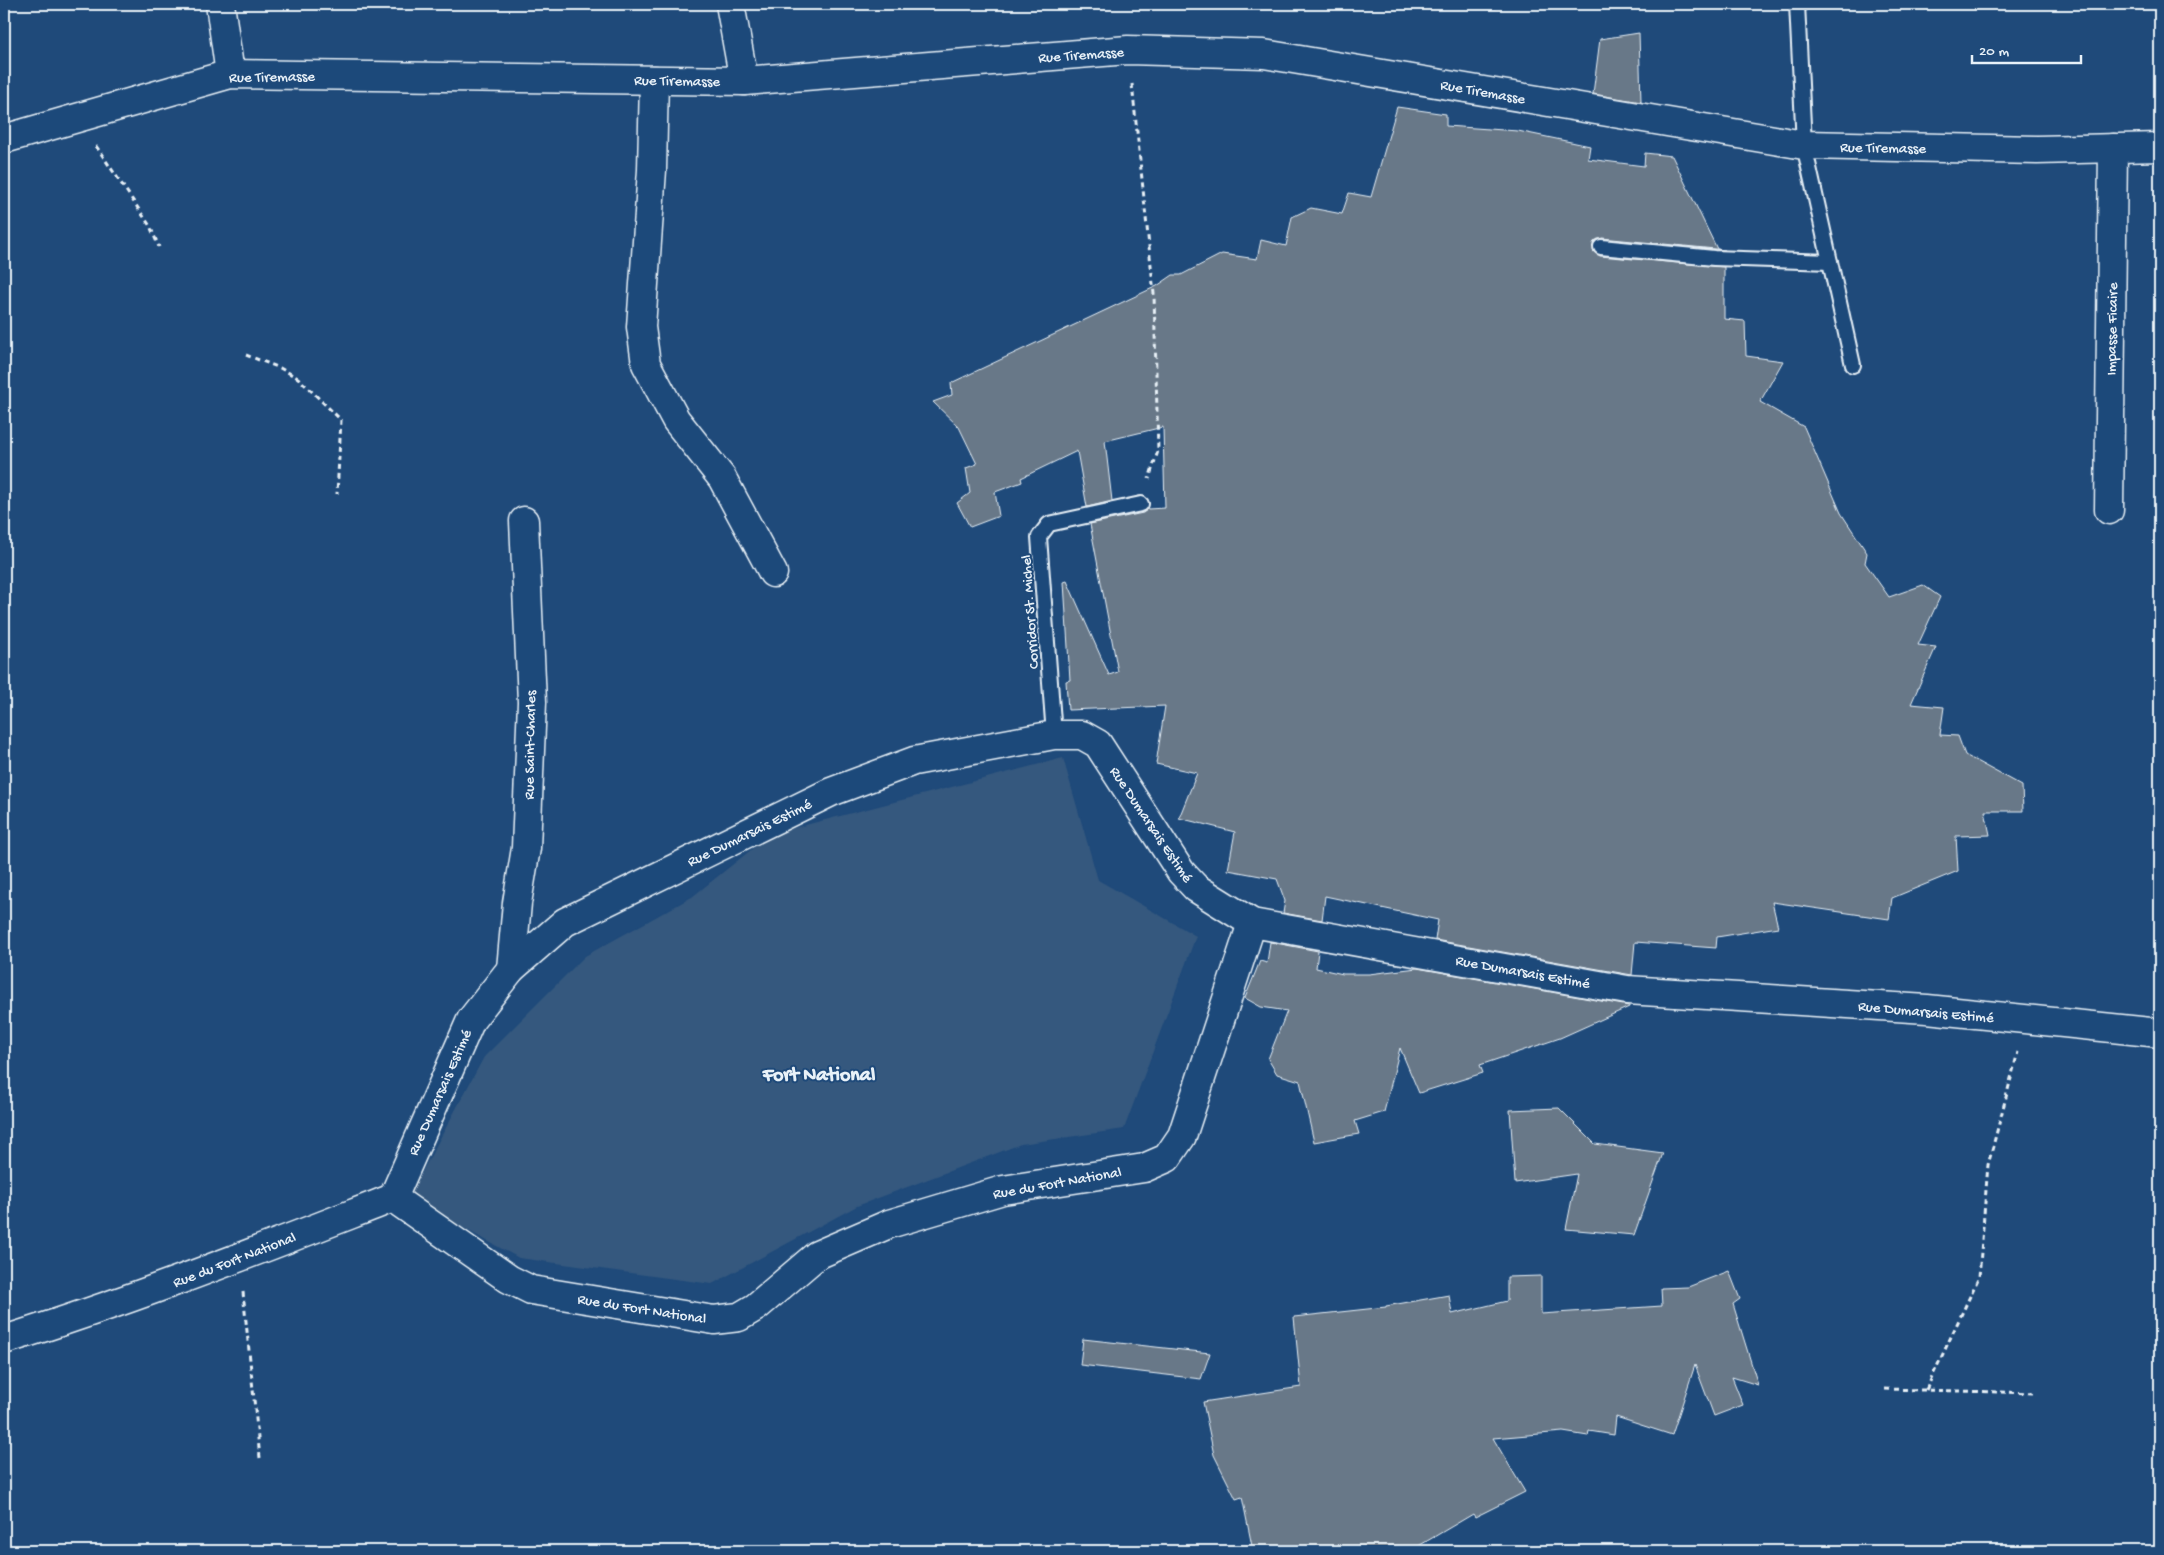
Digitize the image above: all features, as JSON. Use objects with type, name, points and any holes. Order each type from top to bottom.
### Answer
[{"type":"street","points":[[220,4],[230,74]]},
{"type":"street","points":[[730,4],[744,81]]},
{"type":"street","name":"Rue Tiremasse","points":[[4,139],[230,74],[744,81],[1128,50],[1264,54],[1804,145],[2037,150],[2160,147]]},
{"type":"street","points":[[654,80],[652,170],[641,327],[646,364],[676,420],[722,478],[773,573]]},
{"type":"street","name":"Impasse Ficaire","points":[[2109,510],[2113,148]]},
{"type":"street","name":"Rue Saint-Charles","points":[[511,968],[517,903],[526,848],[532,702],[524,521]]},
{"type":"street","name":"Rue Dumarsais Estimé","points":[[393,1198],[471,1020],[511,968],[564,922],[831,792],[914,761],[1054,735],[1082,735],[1098,744],[1181,872],[1196,888],[1252,923],[1628,990],[1927,1009],[2160,1032]]},
{"type":"street","name":"Rue du Fort National","points":[[4,1340],[96,1311],[240,1258],[393,1198],[509,1279],[531,1290],[714,1320],[740,1318],[756,1307],[817,1255],[889,1224],[1003,1190],[1144,1168],[1167,1158],[1182,1136],[1252,923]]},
{"type":"lane","points":[[1797,4],[1804,145],[1853,365]]},
{"type":"lane","points":[[1601,247],[1714,258],[1830,262]]},
{"type":"lane","name":"Corridor St. Michel","points":[[1054,735],[1039,537],[1049,524],[1141,504]]},
{"type":"path","points":[[1495,4],[1495,12]]},
{"type":"path","points":[[1128,50],[1154,294],[1158,451],[1141,504]]},
{"type":"path","points":[[88,115],[97,149],[150,226],[159,246]]},
{"type":"path","points":[[246,355],[280,368],[298,378],[341,420],[337,494]]},
{"type":"path","points":[[1926,1390],[1979,1277],[1988,1165],[2026,1019]]},
{"type":"path","points":[[240,1258],[260,1458]]},
{"type":"path","points":[[1884,1389],[2035,1393]]},
{"type":"shaded area","points":[[1063,758],[1098,880],[1196,936],[1124,1129],[1021,1144],[857,1206],[712,1284],[519,1258],[408,1198],[484,1057],[585,956],[692,897],[771,834]]},
{"type":"building","points":[[1639,33],[1641,102],[1593,94],[1600,39]]},
{"type":"building","points":[[1397,107],[1446,114],[1446,126],[1518,131],[1590,146],[1588,159],[1644,166],[1645,153],[1672,156],[1717,249],[1725,250],[1602,238],[1594,242],[1593,251],[1600,256],[1724,267],[1724,319],[1745,321],[1746,356],[1783,361],[1760,402],[1804,427],[1841,513],[1867,553],[1865,563],[1889,597],[1923,585],[1940,597],[1918,645],[1936,647],[1911,704],[1944,707],[1940,735],[1958,736],[1965,755],[2022,786],[2023,811],[1985,811],[1990,835],[1956,836],[1958,871],[1892,898],[1889,919],[1772,902],[1778,927],[1717,937],[1716,948],[1635,942],[1632,975],[1435,940],[1438,920],[1325,896],[1322,920],[1283,913],[1285,901],[1277,879],[1228,870],[1235,832],[1179,818],[1197,773],[1156,764],[1165,706],[1068,710],[1066,681],[1070,680],[1064,582],[1067,581],[1109,675],[1118,672],[1090,524],[1143,513],[1148,509],[1165,508],[1163,427],[1105,441],[1112,501],[1087,507],[1077,451],[1021,478],[1022,482],[995,492],[999,516],[970,527],[957,503],[970,493],[966,468],[977,464],[959,427],[933,402],[952,395],[951,383],[1157,286],[1173,275],[1181,275],[1222,254],[1257,259],[1261,240],[1286,246],[1292,217],[1311,208],[1342,214],[1349,193],[1371,197]]},
{"type":"building","points":[[1270,942],[1318,951],[1316,968],[1343,974],[1369,974],[1417,968],[1629,1007],[1560,1038],[1480,1065],[1483,1073],[1419,1093],[1400,1048],[1384,1112],[1355,1121],[1359,1134],[1314,1142],[1300,1081],[1277,1074],[1268,1059],[1287,1011],[1261,1007],[1245,998],[1260,961],[1267,963]]},
{"type":"building","points":[[1559,1108],[1595,1144],[1663,1153],[1634,1235],[1566,1229],[1577,1174],[1515,1183],[1510,1110]]},
{"type":"building","points":[[1729,1271],[1740,1299],[1733,1304],[1758,1385],[1732,1377],[1743,1405],[1714,1416],[1695,1365],[1672,1435],[1616,1417],[1614,1435],[1589,1431],[1588,1436],[1563,1432],[1493,1438],[1525,1492],[1475,1517],[1473,1514],[1410,1551],[1253,1551],[1242,1497],[1236,1499],[1214,1455],[1203,1402],[1301,1387],[1294,1317],[1386,1307],[1449,1295],[1452,1314],[1507,1301],[1507,1277],[1541,1276],[1541,1314],[1662,1306],[1661,1288],[1688,1287]]},
{"type":"building","points":[[1083,1339],[1210,1353],[1201,1379],[1080,1365]]},
{"type":"district","name":"Fort National","points":[[819,1073]]}]
